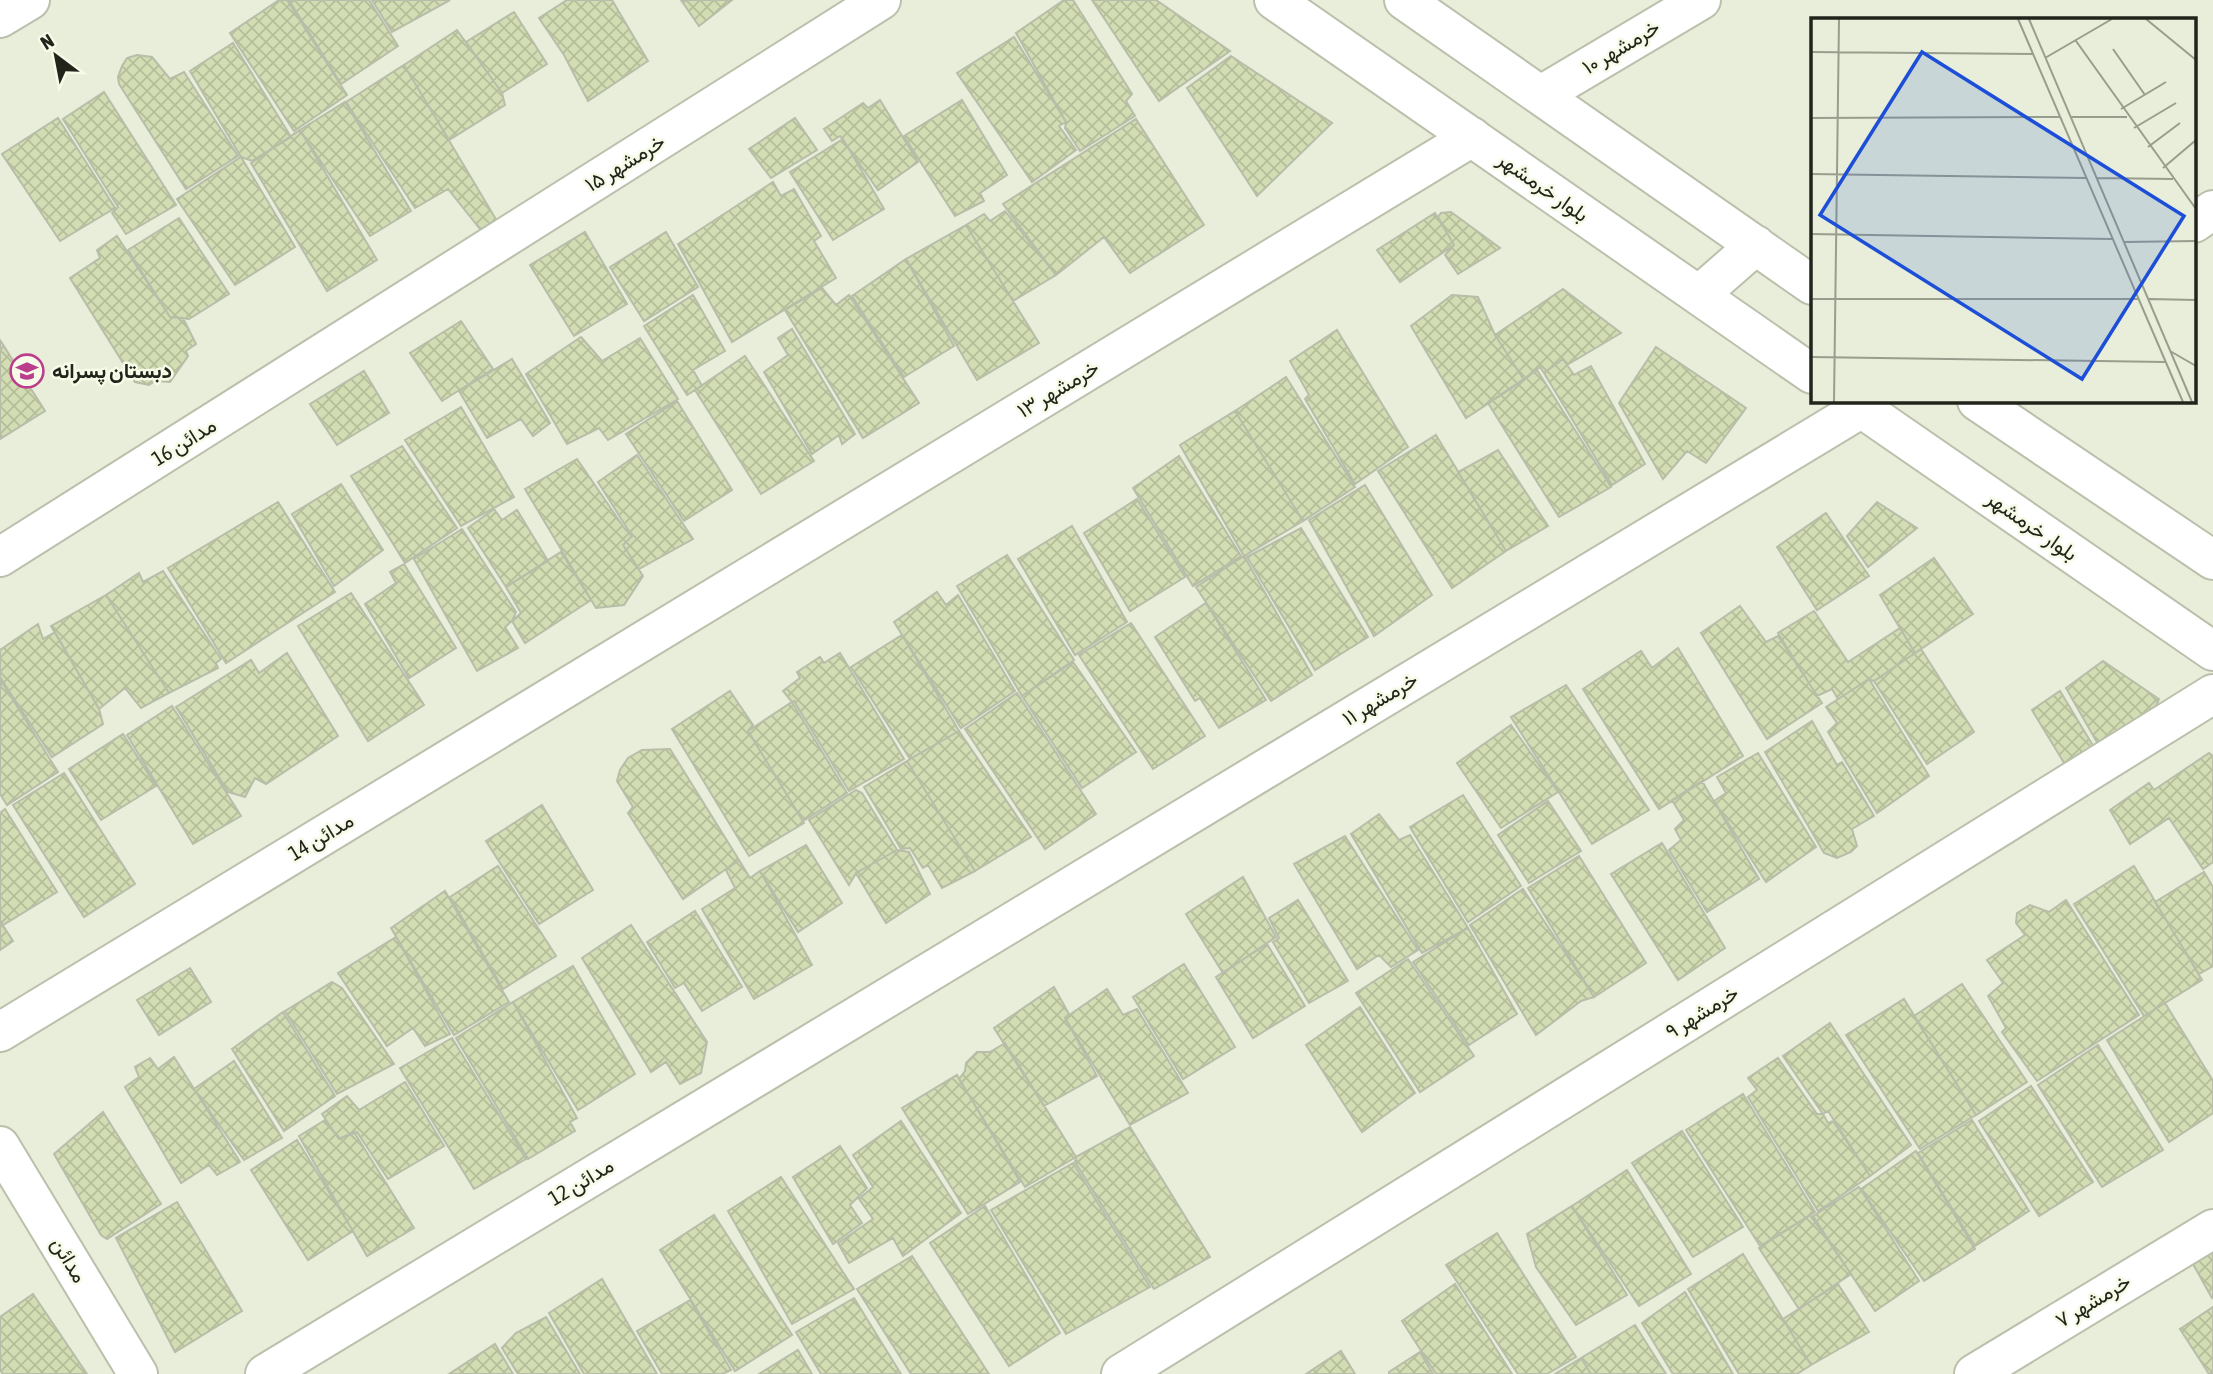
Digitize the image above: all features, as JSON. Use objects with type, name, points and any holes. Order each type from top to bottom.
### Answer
[{"type":"street","points":[[0,18],[30,0]]},
{"type":"street","name":"خرمشهر ۱۵","points":[[368,326],[881,0]]},
{"type":"street","name":"بلوار خرمشهر","points":[[1274,0],[1811,372]]},
{"type":"street","points":[[1405,0],[1811,284]]},
{"type":"street","name":"خرمشهر ۱۰","points":[[1541,95],[1701,0]]},
{"type":"street","name":"خرمشهر ۱۳","points":[[643,641],[1472,137]]},
{"type":"street","points":[[2196,222],[2213,210]]},
{"type":"street","points":[[1699,295],[1756,245]]},
{"type":"street","name":"مدائن 16","points":[[0,557],[368,326]]},
{"type":"street","points":[[1979,402],[2213,561]]},
{"type":"street","name":"بلوار خرمشهر","points":[[1857,404],[2213,651]]},
{"type":"street","name":"خرمشهر ۱۱","points":[[898,991],[1857,404]]},
{"type":"street","name":"مدائن 14","points":[[0,1032],[643,641]]},
{"type":"street","name":"خرمشهر ۹","points":[[1121,1374],[2213,694]]},
{"type":"street","name":"مدائن 12","points":[[265,1374],[898,991]]},
{"type":"street","name":"مدائن","points":[[0,1146],[138,1374]]},
{"type":"street","name":"خرمشهر ۷","points":[[1974,1374],[2213,1229]]},
{"type":"building","points":[[279,0],[287,0],[347,95],[294,131],[230,33]]},
{"type":"building","points":[[289,0],[369,0],[398,46],[341,84]]},
{"type":"building","points":[[372,0],[450,0],[392,32]]},
{"type":"building","points":[[567,0],[612,0],[648,61],[588,101],[564,55],[539,18]]},
{"type":"building","points":[[681,0],[732,0],[699,26]]},
{"type":"building","points":[[1064,0],[1073,0],[1132,94],[1126,101],[1135,116],[1080,151],[1065,128],[1066,122],[1016,33]]},
{"type":"building","points":[[1092,0],[1156,0],[1230,51],[1159,101]]},
{"type":"building","points":[[514,12],[547,64],[502,93],[466,42]]},
{"type":"building","points":[[457,30],[502,93],[505,105],[449,140],[404,65]]},
{"type":"building","points":[[1014,37],[1066,122],[1059,126],[1076,150],[1032,182],[957,73]]},
{"type":"building","points":[[233,43],[291,137],[252,161],[241,157],[190,71]]},
{"type":"building","points":[[137,55],[152,57],[170,79],[184,72],[238,156],[186,189],[119,84],[118,77],[122,66],[127,58]]},
{"type":"building","points":[[1231,56],[1332,123],[1257,196],[1187,88]]},
{"type":"building","points":[[404,65],[500,226],[484,234],[448,189],[415,208],[346,102]]},
{"type":"building","points":[[104,92],[176,205],[126,234],[112,213],[118,207],[63,119]]},
{"type":"building","points":[[880,100],[918,162],[878,190],[840,136],[832,141],[824,129],[863,103],[868,108]]},
{"type":"building","points":[[962,100],[1007,175],[980,193],[984,201],[955,216],[904,136]]},
{"type":"building","points":[[345,102],[411,211],[370,236],[300,130]]},
{"type":"building","points":[[58,118],[115,208],[60,241],[2,154]]},
{"type":"building","points":[[795,118],[817,150],[771,178],[749,149]]},
{"type":"building","points":[[1136,119],[1204,225],[1130,273],[1104,237],[1056,275],[1003,204]]},
{"type":"building","points":[[300,130],[377,260],[327,291],[251,163]]},
{"type":"building","points":[[843,139],[884,209],[833,240],[790,172]]},
{"type":"building","points":[[241,157],[295,247],[235,285],[177,199]]},
{"type":"building","points":[[773,182],[781,196],[794,189],[821,236],[814,241],[836,278],[732,342],[678,244]]},
{"type":"building","points":[[1005,211],[1056,275],[1013,301],[966,225],[984,214],[990,221]]},
{"type":"building","points":[[1451,212],[1500,248],[1458,274],[1445,255],[1454,245],[1438,217],[1441,213]]},
{"type":"building","points":[[1435,213],[1454,245],[1400,282],[1377,250]]},
{"type":"building","points":[[179,218],[229,294],[189,319],[170,317],[128,250]]},
{"type":"building","points":[[966,225],[1039,343],[977,380],[906,259]]},
{"type":"building","points":[[585,232],[627,304],[574,336],[530,265]]},
{"type":"building","points":[[666,232],[698,287],[644,321],[610,267]]},
{"type":"building","points":[[117,236],[170,317],[183,318],[196,344],[186,351],[188,356],[170,382],[155,381],[149,385],[135,382],[70,278],[100,258],[97,250]]},
{"type":"building","points":[[906,259],[954,346],[904,377],[852,296]]},
{"type":"building","points":[[822,288],[836,305],[849,295],[919,403],[863,438],[785,310]]},
{"type":"building","points":[[1563,289],[1621,333],[1567,365],[1563,359],[1544,373],[1540,367],[1524,380],[1495,335]]},
{"type":"building","points":[[693,295],[725,351],[693,370],[702,386],[687,395],[644,326]]},
{"type":"building","points":[[1452,295],[1478,297],[1495,335],[1524,380],[1466,418],[1411,326]]},
{"type":"building","points":[[461,321],[493,369],[442,401],[410,353]]},
{"type":"building","points":[[792,329],[855,434],[842,444],[839,435],[812,454],[764,372],[788,355],[778,338]]},
{"type":"building","points":[[1337,330],[1408,447],[1355,484],[1305,399],[1309,395],[1290,361]]},
{"type":"building","points":[[581,337],[602,361],[640,338],[678,399],[608,440],[599,428],[567,444],[526,374]]},
{"type":"building","points":[[0,340],[45,411],[0,439]]},
{"type":"building","points":[[1656,347],[1746,408],[1706,463],[1687,451],[1663,479],[1619,403]]},
{"type":"building","points":[[745,356],[814,461],[761,494],[695,390]]},
{"type":"building","points":[[512,359],[550,423],[533,436],[521,419],[487,438],[459,391]]},
{"type":"building","points":[[1563,359],[1574,375],[1591,366],[1645,464],[1612,485],[1544,373]]},
{"type":"building","points":[[1537,370],[1611,487],[1559,517],[1488,403]]},
{"type":"building","points":[[364,371],[389,413],[337,445],[310,404]]},
{"type":"building","points":[[1286,377],[1355,487],[1303,521],[1235,411]]},
{"type":"building","points":[[677,401],[732,490],[684,521],[626,434]]},
{"type":"building","points":[[461,407],[514,497],[461,526],[405,440]]},
{"type":"building","points":[[1235,411],[1303,521],[1244,556],[1180,445]]},
{"type":"building","points":[[1436,435],[1506,551],[1452,588],[1378,471]]},
{"type":"building","points":[[402,446],[457,528],[405,563],[351,476]]},
{"type":"building","points":[[1498,450],[1548,526],[1506,551],[1458,472]]},
{"type":"building","points":[[637,455],[693,539],[639,569],[623,545],[632,536],[598,482]]},
{"type":"building","points":[[1179,456],[1241,556],[1193,586],[1133,488]]},
{"type":"building","points":[[577,459],[632,536],[623,545],[643,576],[624,605],[596,608],[525,489]]},
{"type":"building","points":[[341,484],[383,550],[334,586],[292,514]]},
{"type":"building","points":[[1365,485],[1432,595],[1374,636],[1309,520]]},
{"type":"building","points":[[1137,499],[1185,577],[1130,611],[1084,533]]},
{"type":"building","points":[[278,502],[335,592],[226,663],[168,568]]},
{"type":"building","points":[[1877,502],[1917,528],[1868,567],[1847,536]]},
{"type":"building","points":[[494,509],[502,520],[517,510],[548,561],[506,587],[468,528]]},
{"type":"building","points":[[1826,513],[1869,576],[1817,610],[1777,547]]},
{"type":"building","points":[[1072,526],[1127,622],[1075,655],[1018,559]]},
{"type":"building","points":[[1301,528],[1368,637],[1315,670],[1247,557]]},
{"type":"building","points":[[462,529],[516,612],[505,627],[518,648],[477,671],[414,559]]},
{"type":"building","points":[[561,552],[591,600],[525,643],[512,621],[521,613],[506,587]]},
{"type":"building","points":[[1007,555],[1074,660],[1022,696],[957,586]]},
{"type":"building","points":[[1244,556],[1312,675],[1271,701],[1196,587]]},
{"type":"building","points":[[1934,558],[1973,614],[1915,653],[1880,595]]},
{"type":"building","points":[[404,564],[456,648],[409,678],[365,604],[396,583],[390,572]]},
{"type":"building","points":[[163,571],[221,659],[216,663],[218,668],[169,693],[106,595],[139,573],[143,582]]},
{"type":"building","points":[[937,592],[946,605],[958,595],[1015,691],[961,728],[894,622]]},
{"type":"building","points":[[351,593],[424,705],[368,741],[298,626]]},
{"type":"building","points":[[106,595],[169,693],[141,708],[125,688],[99,709],[51,626]]},
{"type":"building","points":[[1206,603],[1266,700],[1219,728],[1200,698],[1195,701],[1155,637]]},
{"type":"building","points":[[1740,606],[1766,642],[1778,636],[1822,703],[1767,739],[1701,633]]},
{"type":"building","points":[[1814,611],[1848,662],[1900,628],[1915,653],[1874,681],[1869,679],[1838,699],[1832,689],[1817,696],[1778,633]]},
{"type":"building","points":[[1131,623],[1205,736],[1153,769],[1079,655]]},
{"type":"building","points":[[38,624],[43,639],[55,632],[99,709],[103,724],[52,757],[0,677],[0,650]]},
{"type":"building","points":[[902,635],[959,731],[910,759],[851,667]]},
{"type":"building","points":[[1678,648],[1743,756],[1659,809],[1583,689],[1641,651],[1652,668]]},
{"type":"building","points":[[1921,649],[1974,732],[1927,764],[1874,681]]},
{"type":"building","points":[[287,653],[338,736],[266,784],[255,778],[245,797],[228,792],[176,707],[251,660],[259,673]]},
{"type":"building","points":[[840,653],[904,759],[849,791],[794,701],[783,691],[800,678],[797,672],[820,657],[824,663]]},
{"type":"building","points":[[2103,661],[2159,699],[2151,718],[2102,751],[2066,688]]},
{"type":"building","points":[[1073,662],[1136,752],[1082,788],[1022,696]]},
{"type":"building","points":[[0,679],[58,772],[7,805],[0,794]]},
{"type":"building","points":[[1869,679],[1929,776],[1877,813],[1828,732],[1837,723],[1826,707]]},
{"type":"building","points":[[1566,685],[1649,810],[1592,844],[1511,717]]},
{"type":"building","points":[[730,691],[753,725],[748,731],[804,823],[749,856],[672,729]]},
{"type":"building","points":[[2060,691],[2098,754],[2069,771],[2032,710]]},
{"type":"building","points":[[1017,693],[1096,814],[1045,849],[965,729]]},
{"type":"building","points":[[792,702],[847,793],[803,821],[748,731]]},
{"type":"building","points":[[172,706],[241,816],[193,844],[127,735]]},
{"type":"building","points":[[1812,721],[1837,765],[1842,762],[1874,816],[1852,829],[1857,846],[1837,858],[1824,853],[1765,752]]},
{"type":"building","points":[[1511,725],[1558,792],[1501,828],[1457,763]]},
{"type":"building","points":[[959,731],[1031,837],[975,871],[907,761]]},
{"type":"building","points":[[123,734],[156,786],[101,820],[69,769]]},
{"type":"building","points":[[670,749],[739,860],[683,899],[628,813],[633,807],[617,781],[628,758],[642,750]]},
{"type":"building","points":[[1758,753],[1816,847],[1766,882],[1714,801],[1726,793],[1717,777]]},
{"type":"building","points":[[2209,753],[2213,756],[2213,862],[2203,869],[2169,818],[2130,844],[2110,810],[2149,783],[2154,790]]},
{"type":"building","points":[[907,761],[975,871],[942,888],[928,865],[923,868],[910,848],[901,849],[864,787]]},
{"type":"building","points":[[64,773],[135,884],[84,917],[13,805]]},
{"type":"building","points":[[1702,781],[1759,879],[1707,912],[1669,850],[1681,840],[1675,829],[1684,820],[1672,800]]},
{"type":"building","points":[[856,790],[862,793],[897,850],[856,873],[849,885],[809,820]]},
{"type":"building","points":[[1463,795],[1521,886],[1468,922],[1410,827]]},
{"type":"building","points":[[1548,801],[1581,851],[1529,883],[1498,835]]},
{"type":"building","points":[[542,805],[593,890],[539,924],[486,841]]},
{"type":"building","points":[[5,809],[57,892],[3,925],[0,920],[0,813]]},
{"type":"building","points":[[1379,814],[1399,840],[1410,835],[1468,928],[1422,953],[1351,834]]},
{"type":"building","points":[[1345,836],[1418,950],[1391,967],[1379,955],[1357,969],[1294,864]]},
{"type":"building","points":[[1662,843],[1725,948],[1678,980],[1611,874]]},
{"type":"building","points":[[806,845],[842,903],[798,932],[760,871]]},
{"type":"building","points":[[897,850],[909,852],[930,894],[886,923],[856,873]]},
{"type":"building","points":[[1579,856],[1646,963],[1594,997],[1528,888]]},
{"type":"building","points":[[739,860],[750,878],[760,871],[812,965],[754,999],[702,909],[735,888],[726,870]]},
{"type":"building","points":[[498,866],[556,956],[503,989],[450,897]]},
{"type":"building","points":[[2134,866],[2202,980],[2144,1016],[2074,904]]},
{"type":"building","points":[[2204,872],[2213,887],[2213,966],[2199,974],[2155,902]]},
{"type":"building","points":[[1243,877],[1276,937],[1223,973],[1186,914]]},
{"type":"building","points":[[1523,889],[1594,997],[1581,1001],[1536,1035],[1470,925]]},
{"type":"building","points":[[445,891],[509,1002],[454,1035],[391,928]]},
{"type":"building","points":[[1298,900],[1348,981],[1309,1003],[1273,942],[1279,938],[1269,918]]},
{"type":"building","points":[[2066,900],[2139,1015],[2037,1081],[2002,1032],[2006,1028],[1988,996],[2003,983],[1987,960],[2025,935],[2016,923],[2017,913],[2030,905],[2049,912]]},
{"type":"building","points":[[695,911],[742,987],[702,1011],[684,983],[675,988],[647,942]]},
{"type":"building","points":[[0,921],[13,941],[0,950]]},
{"type":"building","points":[[631,925],[707,1042],[701,1073],[680,1084],[666,1062],[651,1072],[582,958]]},
{"type":"building","points":[[1468,928],[1517,1014],[1469,1045],[1413,962]]},
{"type":"building","points":[[396,937],[450,1034],[425,1046],[413,1028],[387,1046],[338,973]]},
{"type":"building","points":[[1267,944],[1305,1006],[1253,1038],[1216,977]]},
{"type":"building","points":[[1408,959],[1474,1056],[1420,1092],[1356,993]]},
{"type":"building","points":[[1184,964],[1235,1047],[1183,1079],[1133,997]]},
{"type":"building","points":[[573,966],[635,1074],[578,1110],[513,1002]]},
{"type":"building","points":[[190,968],[211,1002],[159,1035],[137,1000]]},
{"type":"building","points":[[332,982],[342,988],[394,1064],[337,1094],[285,1011]]},
{"type":"building","points":[[1962,984],[2027,1082],[1976,1115],[1914,1016]]},
{"type":"building","points":[[1054,987],[1069,1014],[1065,1018],[1097,1076],[1044,1106],[994,1028]]},
{"type":"building","points":[[1107,989],[1123,1015],[1137,1009],[1188,1093],[1130,1125],[1065,1018]]},
{"type":"building","points":[[1904,999],[1976,1115],[1920,1149],[1846,1035]]},
{"type":"building","points":[[513,1002],[577,1118],[570,1122],[575,1131],[528,1159],[456,1038]]},
{"type":"building","points":[[2165,1003],[2213,1081],[2213,1113],[2169,1142],[2107,1040]]},
{"type":"building","points":[[1360,1007],[1415,1093],[1362,1132],[1306,1045]]},
{"type":"building","points":[[283,1012],[335,1096],[284,1131],[232,1049]]},
{"type":"building","points":[[1830,1023],[1911,1145],[1870,1176],[1828,1111],[1823,1114],[1783,1056]]},
{"type":"building","points":[[452,1038],[526,1159],[474,1189],[400,1068]]},
{"type":"building","points":[[1005,1043],[1076,1157],[1025,1187],[959,1079],[965,1071],[966,1063],[977,1052],[990,1052]]},
{"type":"building","points":[[2098,1045],[2163,1150],[2102,1187],[2038,1085]]},
{"type":"building","points":[[174,1057],[240,1162],[217,1175],[209,1165],[181,1183],[125,1087],[139,1077],[135,1067],[150,1058],[158,1069]]},
{"type":"building","points":[[1778,1058],[1817,1114],[1823,1114],[1828,1123],[1833,1121],[1870,1176],[1818,1211],[1748,1097],[1757,1090],[1748,1078]]},
{"type":"building","points":[[234,1061],[282,1138],[244,1160],[194,1089]]},
{"type":"building","points":[[957,1075],[1020,1182],[968,1214],[902,1108]]},
{"type":"building","points":[[405,1082],[444,1146],[388,1179],[357,1132],[339,1139],[322,1114],[347,1096],[359,1110]]},
{"type":"building","points":[[2031,1086],[2093,1182],[2039,1216],[1979,1121]]},
{"type":"building","points":[[1743,1094],[1815,1212],[1760,1246],[1686,1130]]},
{"type":"building","points":[[103,1112],[161,1204],[107,1239],[101,1235],[54,1154]]},
{"type":"building","points":[[325,1120],[339,1139],[354,1132],[414,1228],[367,1256],[299,1136]]},
{"type":"building","points":[[1972,1120],[2029,1211],[1975,1246],[1918,1153]]},
{"type":"building","points":[[901,1121],[961,1213],[903,1256],[893,1238],[849,1263],[838,1243],[873,1219],[859,1199],[873,1187],[853,1155]]},
{"type":"building","points":[[1130,1127],[1210,1257],[1154,1289],[1075,1162],[1076,1157]]},
{"type":"building","points":[[1682,1131],[1743,1227],[1693,1257],[1632,1163]]},
{"type":"building","points":[[297,1140],[353,1231],[308,1260],[251,1170]]},
{"type":"building","points":[[840,1146],[867,1188],[850,1205],[862,1223],[833,1244],[793,1177]]},
{"type":"building","points":[[1916,1151],[1975,1249],[1924,1281],[1861,1189]]},
{"type":"building","points":[[1073,1163],[1150,1287],[1066,1334],[991,1210]]},
{"type":"building","points":[[1627,1170],[1691,1274],[1639,1306],[1572,1206]]},
{"type":"building","points":[[781,1177],[854,1289],[792,1324],[728,1211]]},
{"type":"building","points":[[1859,1187],[1919,1281],[1875,1311],[1813,1216]]},
{"type":"building","points":[[177,1202],[242,1311],[175,1352],[116,1238]]},
{"type":"building","points":[[985,1206],[1060,1333],[1009,1366],[930,1243]]},
{"type":"building","points":[[1572,1206],[1627,1295],[1576,1325],[1536,1267],[1527,1234]]},
{"type":"building","points":[[714,1215],[792,1335],[735,1371],[660,1250]]},
{"type":"building","points":[[1810,1215],[1851,1274],[1799,1309],[1759,1248]]},
{"type":"building","points":[[1497,1233],[1576,1357],[1547,1374],[1518,1374],[1446,1265]]},
{"type":"building","points":[[2213,1252],[2213,1297],[2212,1298],[2193,1264]]},
{"type":"building","points":[[1743,1254],[1811,1365],[1797,1374],[1739,1374],[1688,1289]]},
{"type":"building","points":[[912,1256],[989,1374],[911,1374],[857,1289]]},
{"type":"building","points":[[602,1279],[657,1374],[584,1374],[549,1313]]},
{"type":"building","points":[[1455,1284],[1512,1374],[1436,1374],[1402,1321]]},
{"type":"building","points":[[1838,1284],[1869,1332],[1811,1365],[1783,1319]]},
{"type":"building","points":[[1685,1292],[1733,1374],[1673,1374],[1642,1323]]},
{"type":"building","points":[[33,1294],[87,1374],[3,1374],[0,1370],[0,1317]]},
{"type":"building","points":[[854,1298],[901,1374],[821,1374],[796,1332]]},
{"type":"building","points":[[690,1300],[731,1370],[722,1374],[662,1374],[637,1331]]},
{"type":"building","points":[[2213,1307],[2213,1374],[2209,1374],[2180,1329]]},
{"type":"building","points":[[546,1317],[580,1374],[518,1374],[502,1348],[516,1333]]},
{"type":"building","points":[[1635,1325],[1666,1374],[1591,1374],[1581,1358]]},
{"type":"building","points":[[495,1344],[513,1374],[449,1374]]},
{"type":"building","points":[[798,1350],[812,1374],[759,1374]]},
{"type":"building","points":[[1341,1351],[1355,1374],[1306,1374]]},
{"type":"building","points":[[1420,1352],[1433,1374],[1389,1374],[1389,1372]]},
{"type":"building","points":[[1581,1358],[1591,1374],[1555,1374]]},
{"type":"place","name":"دبستان پسرانه","points":[[27,371]]}]
